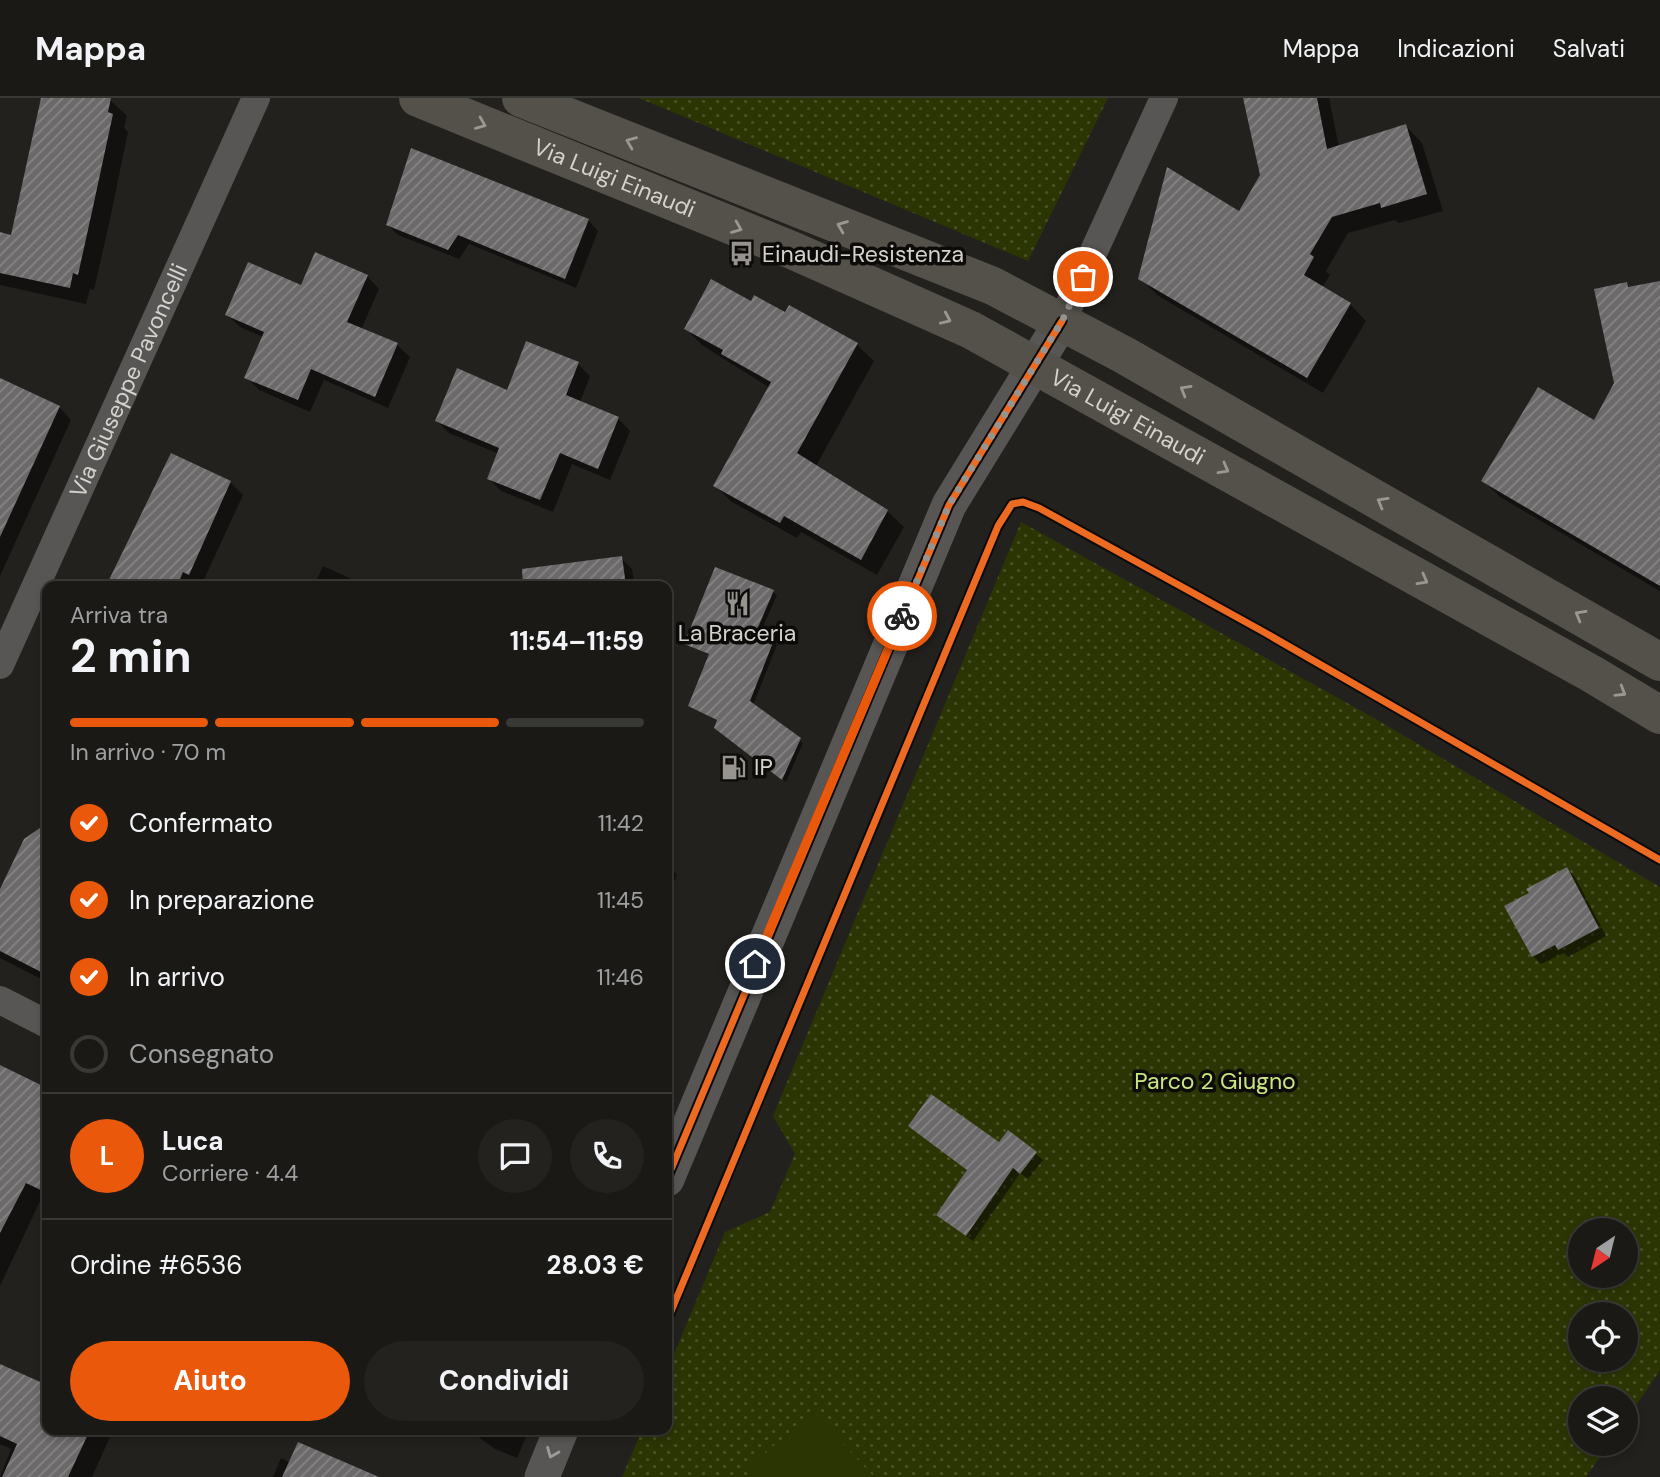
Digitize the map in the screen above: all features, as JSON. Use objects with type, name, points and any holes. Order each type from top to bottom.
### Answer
[{"type":"main road","name":"Via Luigi Einaudi","points":[[418,98],[794,251],[971,330],[1592,674],[1660,715]]},
{"type":"main road","name":"Via Luigi Einaudi","points":[[522,98],[993,286],[1062,321],[1660,662]]},
{"type":"street","name":"Via Giuseppe Pavoncelli","points":[[0,665],[256,98]]},
{"type":"street","points":[[672,1167],[949,505],[1062,321],[1164,98]]},
{"type":"street","points":[[0,1000],[42,1021]]},
{"type":"street","points":[[542,1477],[560,1435]]},
{"type":"green space","points":[[639,98],[1108,98],[1028,261]]},
{"type":"green space","name":"Parco 2 Giugno","points":[[1021,522],[1374,718],[1660,887],[1660,1370],[1638,1402],[1638,1386],[1568,1386],[1568,1456],[1601,1456],[1586,1477],[622,1477],[640,1435],[672,1435],[672,1359],[725,1232],[770,1212],[795,1154],[773,1116]]},
{"type":"green space","points":[[814,1412],[874,1477],[751,1477],[745,1470]]},
{"type":"building","points":[[41,98],[111,98],[108,112],[113,114],[93,207],[78,275],[73,273],[70,288],[0,273],[0,232],[11,235]]},
{"type":"building","points":[[1243,98],[1317,98],[1327,149],[1406,124],[1427,194],[1381,208],[1380,203],[1332,217],[1310,254],[1314,257],[1304,275],[1351,303],[1307,378],[1138,279],[1167,167],[1239,211],[1260,175]]},
{"type":"building","points":[[411,148],[589,219],[565,279],[458,235],[448,250],[386,225]]},
{"type":"building","points":[[315,252],[368,275],[347,322],[398,343],[375,397],[311,369],[298,400],[244,378],[264,332],[225,315],[248,262],[301,285]]},
{"type":"building","points":[[711,279],[751,301],[754,295],[785,312],[789,305],[858,343],[797,453],[888,510],[861,560],[784,516],[780,523],[713,486],[771,382],[721,354],[723,350],[684,329]]},
{"type":"building","points":[[1660,281],[1660,586],[1481,481],[1538,387],[1594,420],[1614,383],[1594,289],[1627,282],[1628,287]]},
{"type":"building","points":[[526,341],[579,362],[566,395],[619,417],[598,469],[560,453],[540,500],[487,479],[499,448],[435,421],[457,368],[507,390]]},
{"type":"building","points":[[0,378],[60,406],[0,537]]},
{"type":"building","points":[[171,453],[231,481],[189,575],[183,572],[179,581],[108,581]]},
{"type":"building","points":[[622,556],[625,581],[523,581],[522,569]]},
{"type":"building","points":[[715,567],[774,590],[756,632],[774,640],[750,701],[801,738],[782,780],[714,728],[717,720],[688,706],[709,654],[684,644]]},
{"type":"building","points":[[42,826],[42,972],[0,951],[0,889],[24,839]]},
{"type":"building","points":[[1567,867],[1599,928],[1558,950],[1555,945],[1532,957],[1504,906],[1529,893],[1526,889]]},
{"type":"building","points":[[0,1065],[42,1086],[42,1191],[26,1183],[0,1233]]},
{"type":"building","points":[[931,1094],[999,1142],[1008,1130],[1037,1152],[1020,1174],[1013,1168],[966,1236],[936,1215],[967,1170],[908,1126]]},
{"type":"building","points":[[0,1364],[42,1383],[42,1435],[88,1435],[68,1477],[2,1477],[17,1444],[0,1436]]},
{"type":"building","points":[[298,1442],[379,1477],[282,1477]]},
{"type":"cycle path","points":[[672,1167],[949,505],[1062,321]]},
{"type":"cycle path","points":[[672,1309],[998,526],[1012,504],[1023,502],[1039,508],[1262,631],[1660,860]]},
{"type":"way so far","points":[[902,616],[949,505],[1062,321],[1083,277]]},
{"type":"place","name":"Einaudi-Resistenza","points":[[742,254]]},
{"type":"place","name":"La Braceria","points":[[737,603]]},
{"type":"place","name":"IP","points":[[734,767]]},
{"type":"route","points":[[755,964],[902,616]]}]
